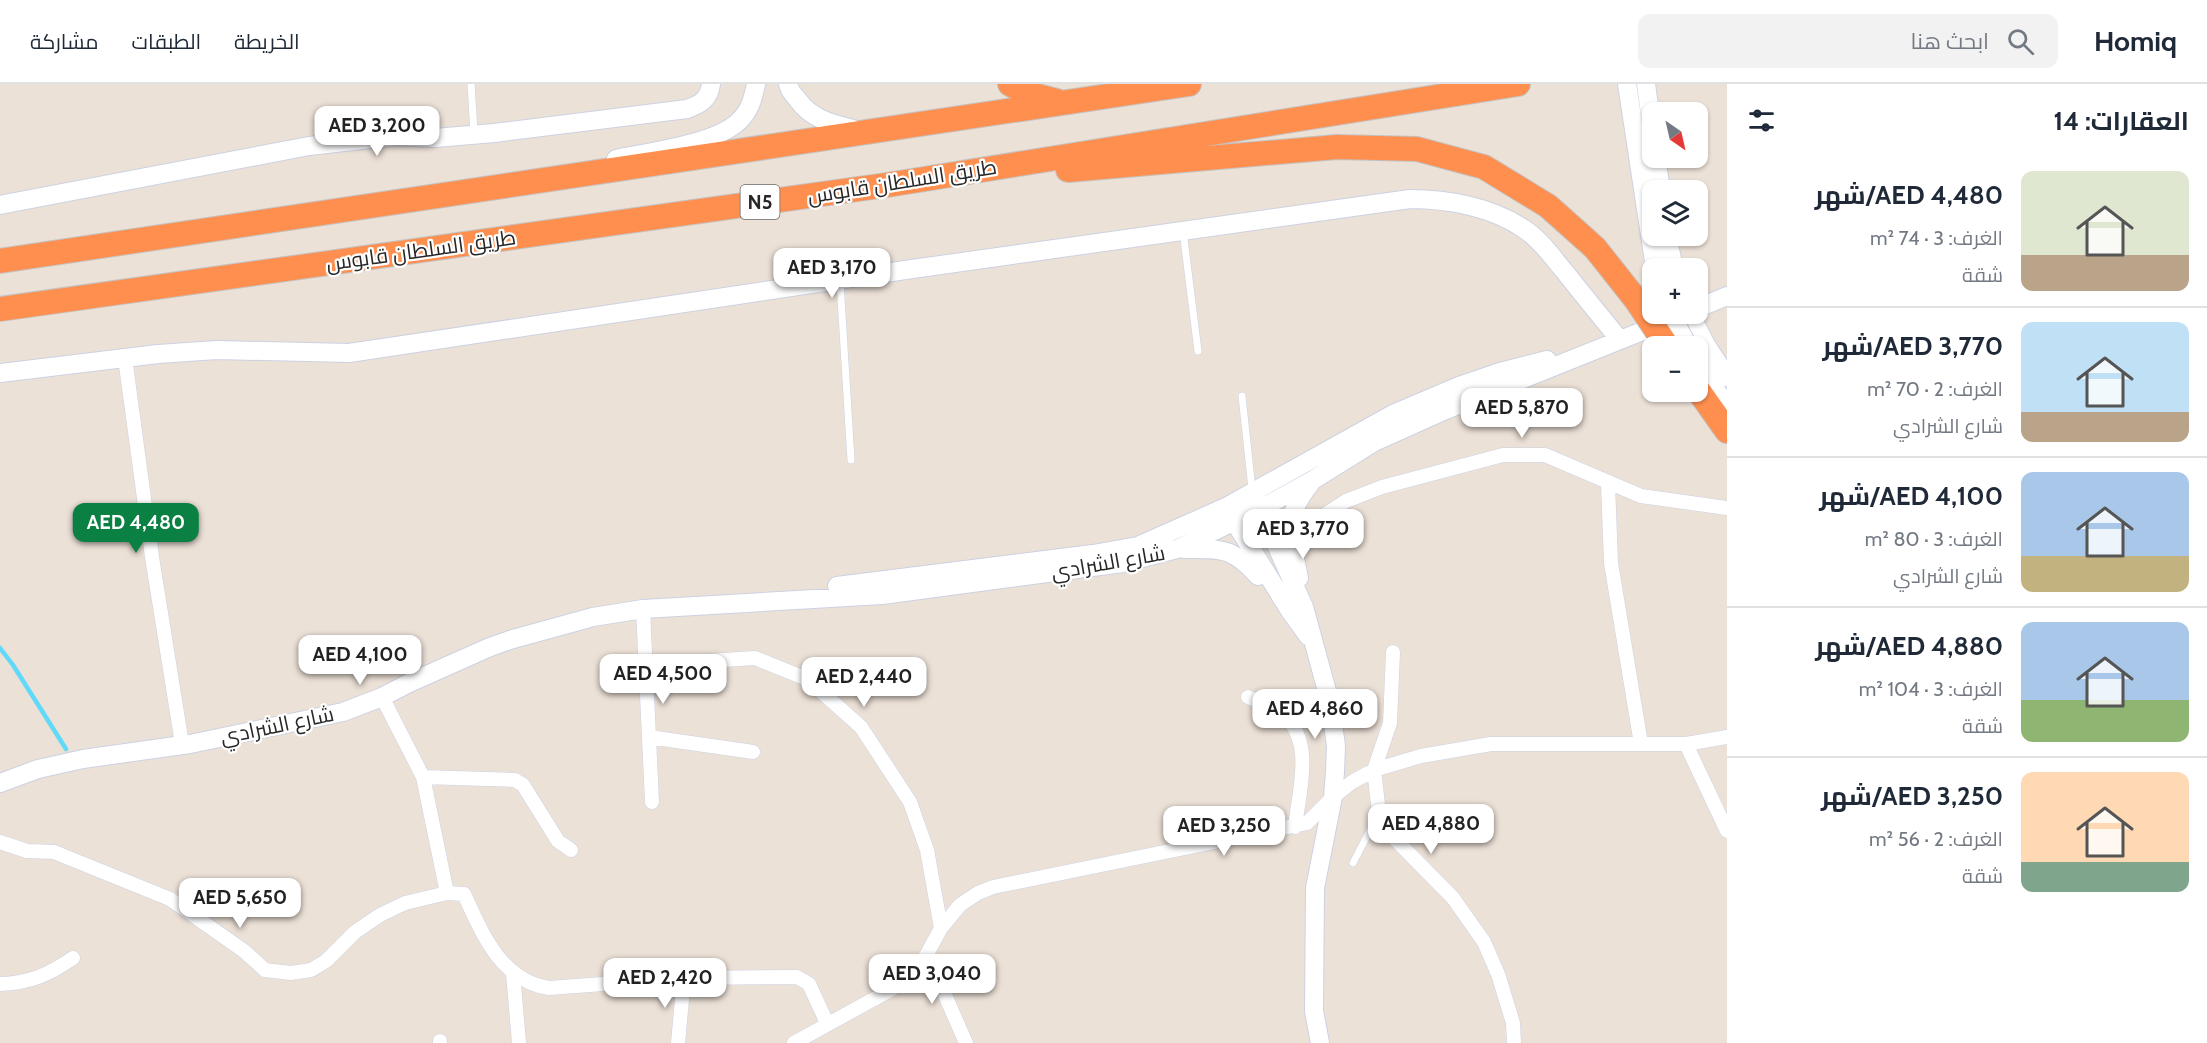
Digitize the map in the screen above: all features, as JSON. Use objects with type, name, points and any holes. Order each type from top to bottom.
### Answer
[{"type":"highway","points":[[1010,84],[1030,94],[1062,103]]},
{"type":"highway","points":[[0,261],[1189,84]]},
{"type":"highway","name":"طريق السلطان قابوس","points":[[0,309],[886,185],[1518,84]]},
{"type":"highway","points":[[886,185],[1337,147],[1417,149],[1484,167],[1548,207],[1595,248],[1637,301],[1660,336]]},
{"type":"highway","points":[[1708,381],[1727,431]]},
{"type":"street","points":[[0,205],[309,146],[397,136],[435,138],[474,135],[687,110],[708,97],[711,84]]},
{"type":"street","points":[[463,193],[720,134],[740,121],[752,105],[756,84]]},
{"type":"street","points":[[788,84],[788,88],[804,108],[824,122],[868,132]]},
{"type":"street","points":[[1627,84],[1653,258]]},
{"type":"street","points":[[1646,84],[1648,102]]},
{"type":"street","points":[[0,372],[217,350],[349,353],[1389,200],[1432,199],[1473,206],[1512,221],[1526,230],[1553,257],[1620,340]]},
{"type":"street","points":[[1708,304],[1727,297]]},
{"type":"street","name":"شارع الشرادي","points":[[0,783],[38,769],[61,764],[182,744],[343,712],[513,639],[593,617],[643,609],[882,595],[1123,563],[1177,549],[1230,514],[1256,501],[1313,480],[1374,442],[1441,412],[1660,324]]},
{"type":"street","name":"شارع الشرادي","points":[[1256,501],[1373,424],[1429,398],[1500,372],[1596,350]]},
{"type":"street","points":[[125,358],[152,557],[182,744]]},
{"type":"street","points":[[1708,372],[1727,377]]},
{"type":"street","points":[[1708,377],[1727,406]]},
{"type":"street","points":[[1323,516],[1346,501],[1382,487],[1503,455],[1545,456],[1641,496],[1727,508]]},
{"type":"street","points":[[1297,609],[1289,525],[1296,504],[1313,480]]},
{"type":"street","points":[[1608,484],[1611,563],[1641,744]]},
{"type":"street","points":[[1256,501],[1297,609],[1313,643],[1327,688],[1336,746],[1333,797],[1315,888],[1314,1011],[1320,1043]]},
{"type":"street","points":[[1230,514],[1297,609]]},
{"type":"street","name":"شارع الشرادي","points":[[720,604],[788,592],[1124,550],[1230,514]]},
{"type":"street","points":[[1177,549],[1217,549],[1242,559],[1297,609]]},
{"type":"street","points":[[643,609],[652,802]]},
{"type":"street","points":[[1393,652],[1390,723],[1374,770],[1380,813],[1390,835],[1453,898],[1484,942],[1498,974],[1513,1023],[1514,1043]]},
{"type":"street","points":[[646,665],[755,658],[807,680],[861,727],[910,801],[927,850],[941,928]]},
{"type":"street","points":[[382,697],[423,777],[447,893]]},
{"type":"street","points":[[1248,697],[1284,714],[1297,730],[1303,756],[1295,827]]},
{"type":"street","points":[[649,737],[753,752]]},
{"type":"street","points":[[794,1043],[913,975],[941,928],[960,905],[978,893],[993,887],[1295,827],[1308,823],[1333,797],[1352,782],[1374,770],[1421,756],[1491,744],[1686,744],[1727,737]]},
{"type":"street","points":[[1686,744],[1727,831]]},
{"type":"street","points":[[423,777],[515,780],[523,785],[558,841],[571,850]]},
{"type":"street","points":[[0,842],[27,851],[54,852],[170,898],[244,951],[265,970],[291,973],[311,970],[326,961],[355,932],[380,915],[405,903],[447,893],[464,894],[485,939],[513,973],[527,982],[549,988],[684,978],[797,977],[809,984],[827,1023]]},
{"type":"street","points":[[927,954],[966,1043]]},
{"type":"street","points":[[0,984],[21,983],[52,972],[73,958]]},
{"type":"street","points":[[513,973],[519,1043]]},
{"type":"street","points":[[678,1043],[684,978]]},
{"type":"lane","points":[[471,84],[474,135]]},
{"type":"lane","points":[[1183,231],[1198,351]]},
{"type":"lane","points":[[840,279],[851,460]]},
{"type":"lane","points":[[1242,396],[1256,501]]},
{"type":"lane","points":[[1353,863],[1380,813]]},
{"type":"waterway","points":[[0,648],[66,749]]}]
